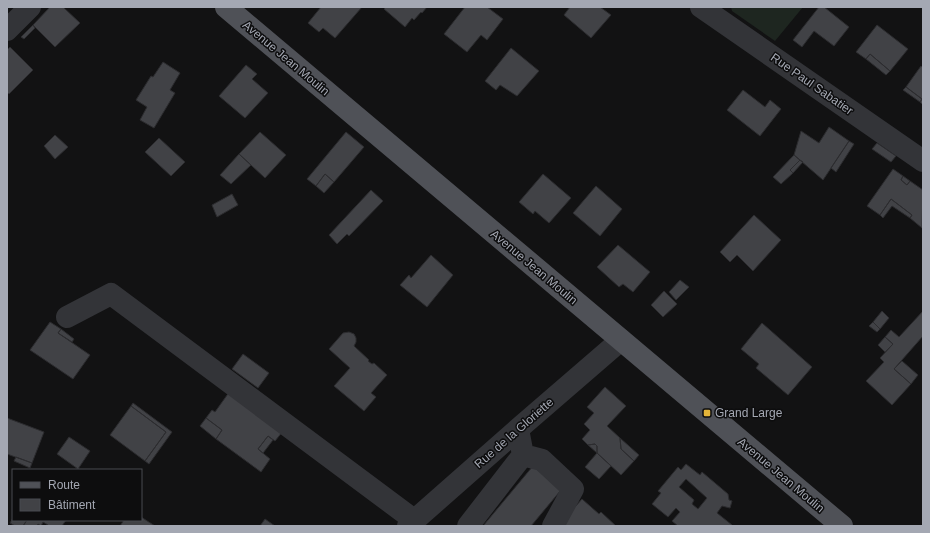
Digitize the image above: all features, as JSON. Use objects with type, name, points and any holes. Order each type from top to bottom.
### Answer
[{"type":"main road","name":"Avenue Jean Moulin","points":[[237,11],[835,524]]},
{"type":"street","points":[[7,30],[30,7]]},
{"type":"street","name":"Rue Paul Sabatier","points":[[706,9],[923,161]]},
{"type":"street","points":[[67,317],[111,294],[411,523]]},
{"type":"street","name":"Rue de la Gloriette","points":[[411,523],[621,340]]},
{"type":"street","points":[[468,526],[523,455],[518,429]]},
{"type":"street","points":[[523,455],[542,460],[573,489],[553,526]]},
{"type":"shaded area","points":[[731,7],[803,7],[775,41],[732,11]]},
{"type":"building","points":[[50,7],[63,7],[80,23],[55,47],[33,25]]},
{"type":"building","points":[[321,7],[362,7],[335,38],[323,28],[319,32],[308,23]]},
{"type":"building","points":[[386,7],[427,7],[414,20],[412,18],[405,27],[384,9]]},
{"type":"building","points":[[465,7],[487,7],[503,19],[487,40],[481,35],[467,52],[444,34]]},
{"type":"building","points":[[570,7],[600,7],[611,15],[591,38],[564,15]]},
{"type":"building","points":[[819,7],[824,7],[849,27],[834,46],[814,31],[802,47],[793,40]]},
{"type":"building","points":[[33,25],[35,28],[24,39],[21,37]]},
{"type":"building","points":[[877,25],[908,49],[890,71],[870,54],[866,59],[856,52]]},
{"type":"building","points":[[10,47],[33,70],[9,94],[7,92],[7,50]]},
{"type":"building","points":[[511,48],[539,71],[517,96],[500,85],[496,90],[485,81]]},
{"type":"building","points":[[870,54],[890,71],[886,75],[866,59]]},
{"type":"building","points":[[163,62],[180,73],[170,90],[175,93],[154,128],[140,120],[147,107],[136,100],[151,76],[153,77]]},
{"type":"building","points":[[246,65],[257,74],[252,79],[268,93],[245,118],[219,96]]},
{"type":"building","points":[[921,66],[923,68],[923,105],[920,102],[922,99],[906,87]]},
{"type":"building","points":[[906,87],[922,99],[920,102],[903,90]]},
{"type":"building","points":[[743,90],[765,107],[770,100],[781,109],[760,136],[727,110]]},
{"type":"building","points":[[829,127],[849,141],[823,180],[794,155],[801,131],[819,143]]},
{"type":"building","points":[[260,132],[286,155],[265,178],[239,154]]},
{"type":"building","points":[[346,132],[364,147],[334,182],[325,174],[316,186],[307,179]]},
{"type":"building","points":[[55,135],[68,147],[55,159],[44,146]]},
{"type":"building","points":[[159,138],[185,162],[171,176],[145,152]]},
{"type":"building","points":[[849,141],[854,144],[836,172],[831,168]]},
{"type":"building","points":[[877,143],[896,156],[891,162],[872,149]]},
{"type":"building","points":[[239,154],[251,165],[231,184],[220,175]]},
{"type":"building","points":[[794,155],[800,160],[790,170],[793,173],[781,184],[773,177]]},
{"type":"building","points":[[800,160],[803,162],[793,173],[790,170]]},
{"type":"building","points":[[893,169],[903,176],[901,180],[907,185],[910,181],[923,190],[922,228],[910,218],[912,215],[891,199],[880,215],[867,206]]},
{"type":"building","points":[[325,174],[334,182],[324,193],[316,186]]},
{"type":"building","points":[[543,174],[571,198],[549,223],[535,211],[533,214],[519,202]]},
{"type":"building","points":[[903,176],[910,181],[907,185],[901,180]]},
{"type":"building","points":[[596,186],[622,209],[600,236],[573,213]]},
{"type":"building","points":[[371,190],[383,201],[349,236],[347,234],[337,244],[329,235]]},
{"type":"building","points":[[232,194],[238,205],[217,217],[212,205]]},
{"type":"building","points":[[891,199],[912,215],[910,218],[892,206],[883,218],[880,215]]},
{"type":"building","points":[[754,215],[781,240],[753,271],[737,255],[730,262],[720,252]]},
{"type":"building","points":[[618,245],[650,272],[633,292],[623,284],[619,287],[597,267]]},
{"type":"building","points":[[431,255],[453,275],[427,307],[400,285],[409,275],[411,278]]},
{"type":"building","points":[[680,280],[689,287],[676,300],[669,292]]},
{"type":"building","points":[[664,291],[677,304],[663,317],[651,305]]},
{"type":"building","points":[[882,311],[889,318],[880,329],[873,322]]},
{"type":"building","points":[[923,311],[923,336],[894,369],[911,384],[892,405],[866,381],[884,362],[880,358],[893,344],[885,337],[891,330],[899,337]]},
{"type":"building","points":[[50,322],[61,329],[58,333],[90,355],[73,379],[30,350]]},
{"type":"building","points":[[873,322],[880,329],[877,332],[869,326]]},
{"type":"building","points":[[762,323],[812,367],[788,395],[756,368],[759,364],[741,349]]},
{"type":"building","points":[[61,329],[74,339],[72,342],[58,333]]},
{"type":"building","points":[[349,332],[354,334],[356,338],[354,346],[369,360],[368,361],[372,364],[374,363],[387,375],[371,393],[376,397],[364,411],[334,386],[350,368],[329,349],[343,333]]},
{"type":"building","points":[[885,337],[893,344],[885,352],[878,345]]},
{"type":"building","points":[[243,354],[269,373],[258,388],[232,369]]},
{"type":"building","points":[[902,361],[918,375],[911,384],[894,369]]},
{"type":"building","points":[[605,387],[626,406],[607,426],[620,438],[621,449],[634,461],[621,475],[597,453],[597,446],[595,444],[588,445],[582,439],[590,430],[584,424],[594,413],[587,407]]},
{"type":"building","points":[[230,391],[283,431],[275,441],[268,436],[258,449],[270,459],[261,472],[216,439],[222,430],[206,418],[212,410],[215,412]]},
{"type":"building","points":[[133,403],[172,432],[149,464],[145,461],[166,432],[131,406]]},
{"type":"building","points":[[131,406],[166,432],[145,461],[110,435]]},
{"type":"building","points":[[7,418],[44,432],[32,463],[7,454]]},
{"type":"building","points":[[206,418],[222,430],[216,439],[200,426]]},
{"type":"building","points":[[268,436],[273,440],[263,453],[258,449]]},
{"type":"building","points":[[69,437],[90,451],[78,469],[57,454]]},
{"type":"building","points":[[620,438],[639,455],[634,461],[621,449]]},
{"type":"building","points":[[595,444],[597,446],[597,453],[588,445]]},
{"type":"building","points":[[597,453],[611,466],[599,479],[585,467]]},
{"type":"building","points":[[16,457],[32,463],[30,468],[14,461]]},
{"type":"building","points":[[686,464],[700,475],[702,472],[728,494],[729,500],[732,501],[730,508],[722,506],[717,513],[732,525],[731,526],[678,526],[672,521],[680,512],[676,508],[668,517],[652,504],[661,493],[658,491],[678,467],[681,470]],"holes":[[[686,479],[707,498],[698,509],[692,504],[694,500],[679,487]]]},
{"type":"building","points":[[533,466],[561,490],[531,526],[483,526]]},
{"type":"building","points":[[582,499],[599,514],[601,512],[616,526],[563,526],[560,524]]},
{"type":"building","points":[[142,518],[155,526],[120,526],[123,521],[142,521]]},
{"type":"building","points":[[265,519],[275,526],[260,526]]},
{"type":"building","points":[[12,520],[12,521],[26,521],[23,526],[15,526],[10,523]]},
{"type":"building","points":[[26,521],[65,521],[62,526],[47,526],[48,525],[43,522],[41,526],[38,524],[37,526],[23,526]]},
{"type":"place","name":"Grand Large","points":[[707,413]]}]
